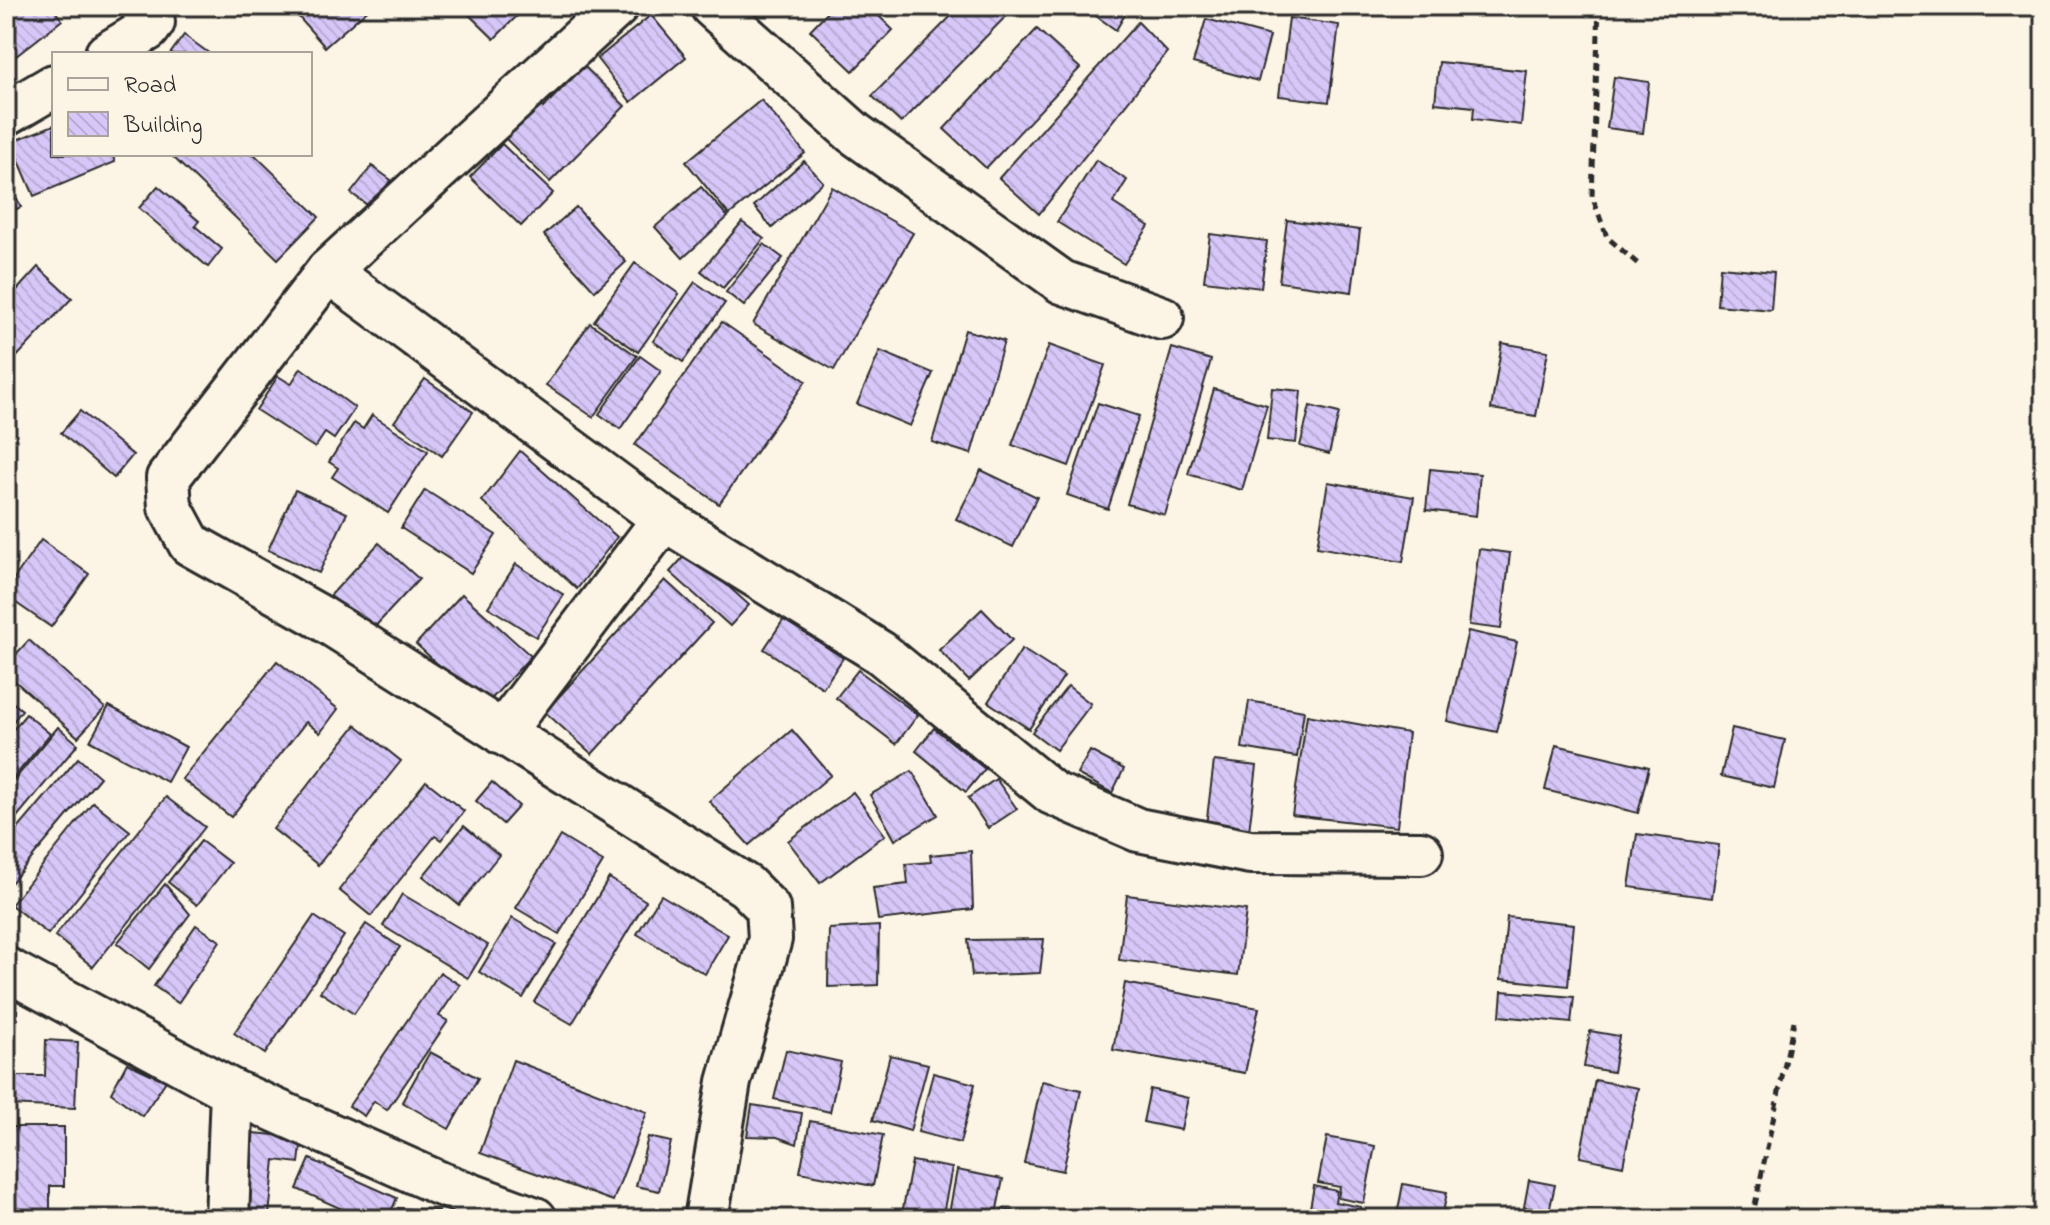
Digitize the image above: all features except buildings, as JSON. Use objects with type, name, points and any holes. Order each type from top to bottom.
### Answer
[{"type":"street","points":[[110,52],[148,29],[153,22],[142,6]]},
{"type":"street","points":[[617,6],[328,271],[168,478],[170,507],[190,544],[320,617],[746,886],[768,908],[770,939],[729,1082],[706,1219]]},
{"type":"street","points":[[712,6],[854,133],[1062,282],[1162,318]]},
{"type":"street","points":[[6,114],[52,87]]},
{"type":"street","points":[[328,271],[664,519],[881,653],[1052,793],[1138,830],[1250,852],[1421,853]]},
{"type":"street","points":[[502,733],[664,519]]},
{"type":"street","points":[[6,969],[232,1091],[441,1184],[535,1219]]},
{"type":"street","points":[[227,1219],[232,1091]]},
{"type":"path","points":[[1599,6],[1592,196],[1607,237],[1639,265]]},
{"type":"path","points":[[1752,1219],[1794,1021]]}]
